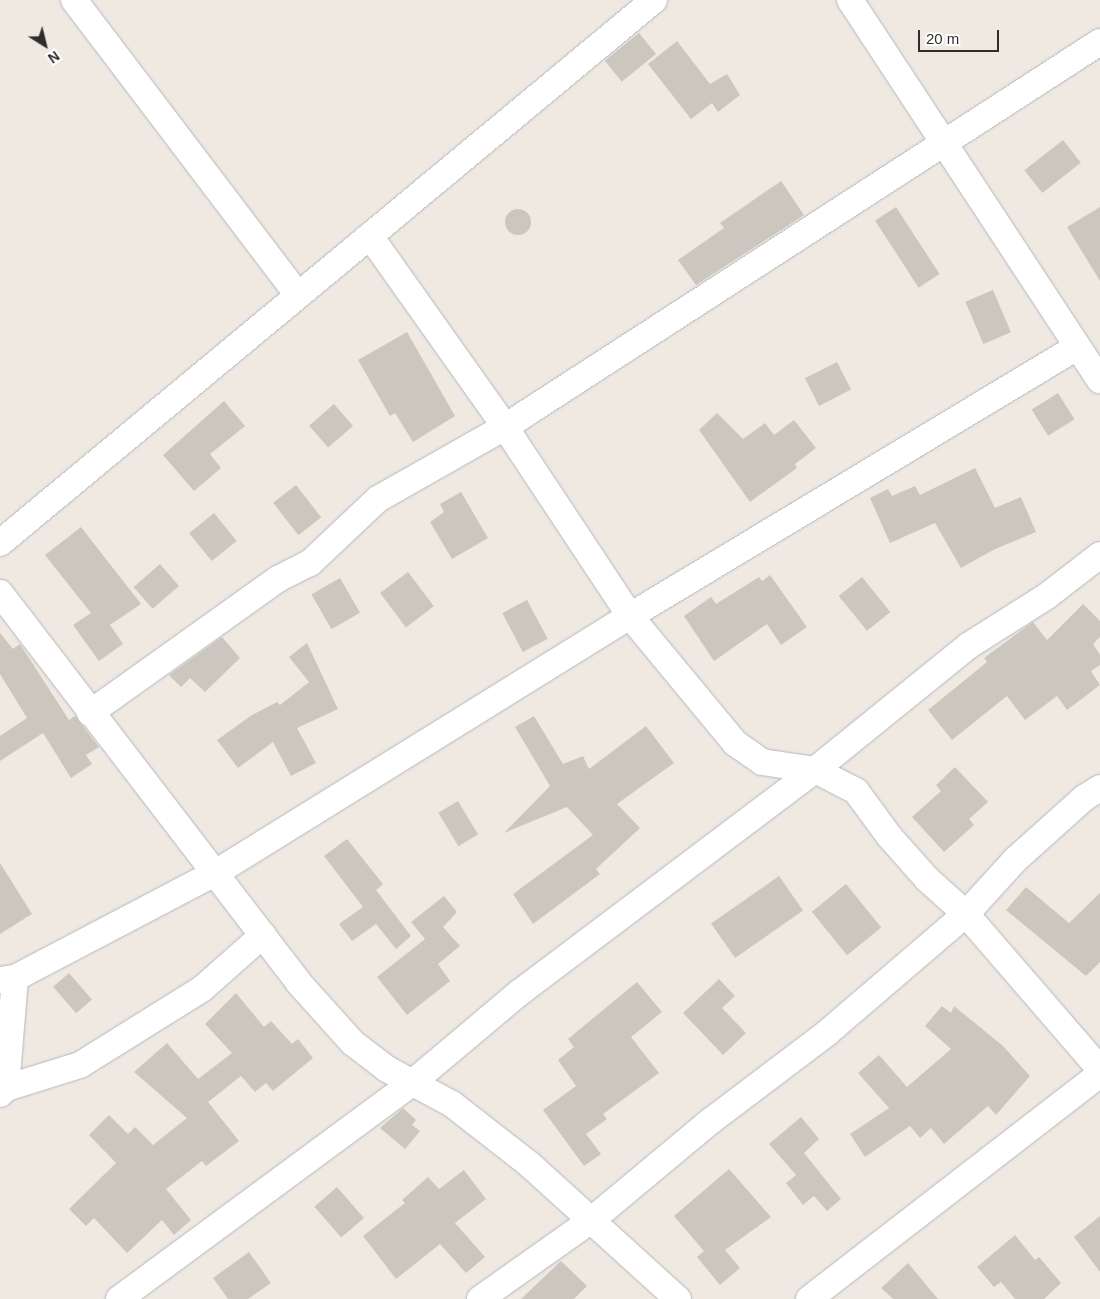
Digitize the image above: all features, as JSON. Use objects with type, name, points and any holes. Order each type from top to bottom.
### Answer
[{"type":"street","points":[[74,0],[298,295]]},
{"type":"street","points":[[0,543],[654,0]]},
{"type":"street","points":[[850,0],[1100,380]]},
{"type":"street","points":[[90,713],[278,579],[310,563],[378,499],[505,427],[1100,42]]},
{"type":"street","points":[[370,236],[505,427],[630,616],[735,743],[762,762],[815,770],[856,791],[889,836],[927,879],[966,914],[1100,1069]]},
{"type":"street","points":[[263,935],[203,988],[80,1065],[3,1091],[7,979],[217,872],[630,616],[1077,347]]},
{"type":"street","points":[[119,1299],[412,1083],[519,993],[815,770],[968,646],[1047,596],[1100,556]]},
{"type":"street","points":[[0,593],[90,713],[217,872],[298,982],[353,1043],[412,1083],[452,1104],[592,1219],[678,1299]]},
{"type":"street","points":[[480,1299],[592,1219],[712,1120],[827,1033],[966,914],[1016,860],[1084,798],[1100,788]]},
{"type":"street","points":[[810,1299],[1100,1074]]},
{"type":"building","points":[[639,33],[656,54],[622,82],[605,61]]},
{"type":"building","points":[[677,41],[710,84],[727,74],[740,95],[718,112],[712,103],[691,119],[648,64]]},
{"type":"building","points":[[1063,140],[1081,163],[1042,193],[1024,170]]},
{"type":"building","points":[[781,181],[804,215],[696,285],[678,260],[724,228],[720,223]]},
{"type":"building","points":[[896,207],[940,274],[919,288],[875,221]]},
{"type":"building","points":[[1100,207],[1100,281],[1067,227]]},
{"type":"building","points":[[518,209],[527,213],[531,222],[527,231],[518,235],[509,231],[505,222],[509,213]]},
{"type":"building","points":[[993,290],[1011,332],[983,344],[965,302]]},
{"type":"building","points":[[407,332],[455,416],[413,442],[395,413],[390,416],[358,360]]},
{"type":"building","points":[[837,362],[851,390],[819,406],[805,378]]},
{"type":"building","points":[[1058,393],[1074,419],[1048,436],[1032,409]]},
{"type":"building","points":[[224,401],[245,426],[210,454],[221,468],[194,491],[163,455]]},
{"type":"building","points":[[334,404],[353,426],[328,448],[309,426]]},
{"type":"building","points":[[717,413],[743,439],[765,423],[774,435],[794,420],[816,448],[795,464],[797,468],[750,502],[699,430]]},
{"type":"building","points":[[975,468],[995,508],[1021,497],[1036,532],[993,550],[961,568],[935,523],[890,543],[870,498],[888,489],[892,496],[915,486],[920,495]]},
{"type":"building","points":[[296,485],[321,517],[298,535],[273,503]]},
{"type":"building","points":[[461,492],[488,538],[452,559],[430,522],[444,512],[440,504]]},
{"type":"building","points":[[214,513],[237,541],[212,561],[189,533]]},
{"type":"building","points":[[81,527],[141,604],[110,625],[123,644],[99,661],[73,625],[91,613],[45,555]]},
{"type":"building","points":[[160,564],[179,586],[153,609],[134,587]]},
{"type":"building","points":[[408,572],[434,606],[406,627],[380,593]]},
{"type":"building","points":[[770,575],[807,627],[781,645],[767,624],[714,661],[684,616],[711,597],[716,604],[759,577],[762,581]]},
{"type":"building","points":[[862,577],[890,612],[867,631],[839,596]]},
{"type":"building","points":[[340,578],[360,613],[331,629],[311,594]]},
{"type":"building","points":[[527,600],[548,639],[523,652],[502,613]]},
{"type":"building","points":[[1083,604],[1100,621],[1100,637],[1093,644],[1100,655],[1100,665],[1091,671],[1100,685],[1067,710],[1057,696],[1025,720],[1007,696],[952,740],[928,710],[987,662],[984,658],[1033,622],[1047,640]]},
{"type":"building","points":[[0,633],[13,649],[20,644],[69,720],[75,716],[99,747],[86,755],[92,764],[71,778],[43,733],[0,761],[0,736],[27,718],[0,674]]},
{"type":"building","points":[[222,637],[240,658],[205,692],[190,678],[181,687],[169,675]]},
{"type":"building","points":[[307,643],[338,709],[297,728],[316,763],[291,776],[273,742],[238,768],[217,740],[252,715],[277,702],[280,705],[309,682],[289,657]]},
{"type":"building","points":[[534,716],[563,764],[583,756],[589,769],[646,726],[674,763],[617,804],[640,828],[596,869],[600,874],[533,924],[513,894],[593,835],[567,807],[504,833],[550,786],[515,727]]},
{"type":"building","points":[[955,767],[988,802],[969,819],[974,825],[944,852],[912,817],[941,791],[936,785]]},
{"type":"building","points":[[458,801],[478,834],[458,846],[438,813]]},
{"type":"building","points":[[347,839],[383,884],[376,890],[411,936],[396,949],[376,924],[352,941],[339,924],[363,907],[324,856]]},
{"type":"building","points":[[0,863],[32,914],[0,934]]},
{"type":"building","points":[[779,876],[803,910],[735,958],[711,924]]},
{"type":"building","points":[[846,884],[881,928],[847,955],[812,912]]},
{"type":"building","points":[[1026,887],[1069,923],[1100,893],[1100,962],[1086,976],[1006,910]]},
{"type":"building","points":[[444,896],[457,912],[443,927],[460,946],[438,964],[450,981],[407,1015],[377,977],[425,939],[411,922]]},
{"type":"building","points":[[69,973],[92,999],[76,1013],[53,987]]},
{"type":"building","points":[[719,979],[735,996],[722,1008],[746,1033],[723,1055],[683,1013]]},
{"type":"building","points":[[637,982],[662,1012],[631,1037],[659,1073],[603,1114],[607,1119],[586,1134],[601,1154],[584,1166],[543,1110],[576,1086],[558,1060],[574,1047],[568,1039]]},
{"type":"building","points":[[236,993],[264,1027],[271,1021],[292,1044],[298,1039],[313,1058],[273,1091],[266,1083],[255,1092],[241,1076],[208,1102],[239,1141],[206,1166],[202,1161],[166,1189],[191,1220],[174,1235],[162,1220],[127,1253],[94,1218],[86,1226],[69,1209],[116,1163],[89,1135],[109,1115],[128,1134],[135,1127],[153,1145],[187,1118],[134,1072],[167,1043],[198,1079],[232,1053],[205,1024]]},
{"type":"building","points":[[942,1006],[951,1013],[954,1006],[1003,1046],[1030,1076],[996,1115],[988,1106],[944,1144],[931,1128],[920,1138],[910,1126],[865,1157],[850,1134],[889,1108],[858,1073],[879,1055],[907,1087],[951,1049],[925,1026]]},
{"type":"building","points":[[403,1108],[416,1120],[412,1125],[420,1131],[405,1149],[380,1128]]},
{"type":"building","points":[[801,1117],[819,1139],[804,1153],[841,1199],[827,1211],[814,1196],[803,1205],[786,1183],[796,1175],[769,1144]]},
{"type":"building","points":[[729,1169],[771,1217],[725,1250],[740,1268],[720,1285],[697,1257],[704,1251],[674,1216]]},
{"type":"building","points":[[464,1170],[486,1199],[455,1223],[485,1257],[466,1273],[440,1244],[396,1279],[363,1236],[405,1203],[402,1200],[428,1177],[439,1189]]},
{"type":"building","points":[[337,1187],[364,1218],[341,1238],[314,1207]]},
{"type":"building","points":[[1100,1216],[1100,1272],[1074,1237]]},
{"type":"building","points":[[1015,1235],[1035,1260],[1039,1257],[1061,1283],[1044,1299],[1015,1299],[1001,1282],[994,1287],[977,1267]]},
{"type":"building","points":[[249,1252],[271,1283],[248,1299],[228,1299],[213,1278]]},
{"type":"building","points":[[561,1261],[587,1286],[574,1299],[521,1299]]},
{"type":"building","points":[[908,1263],[938,1299],[893,1299],[881,1288]]}]
